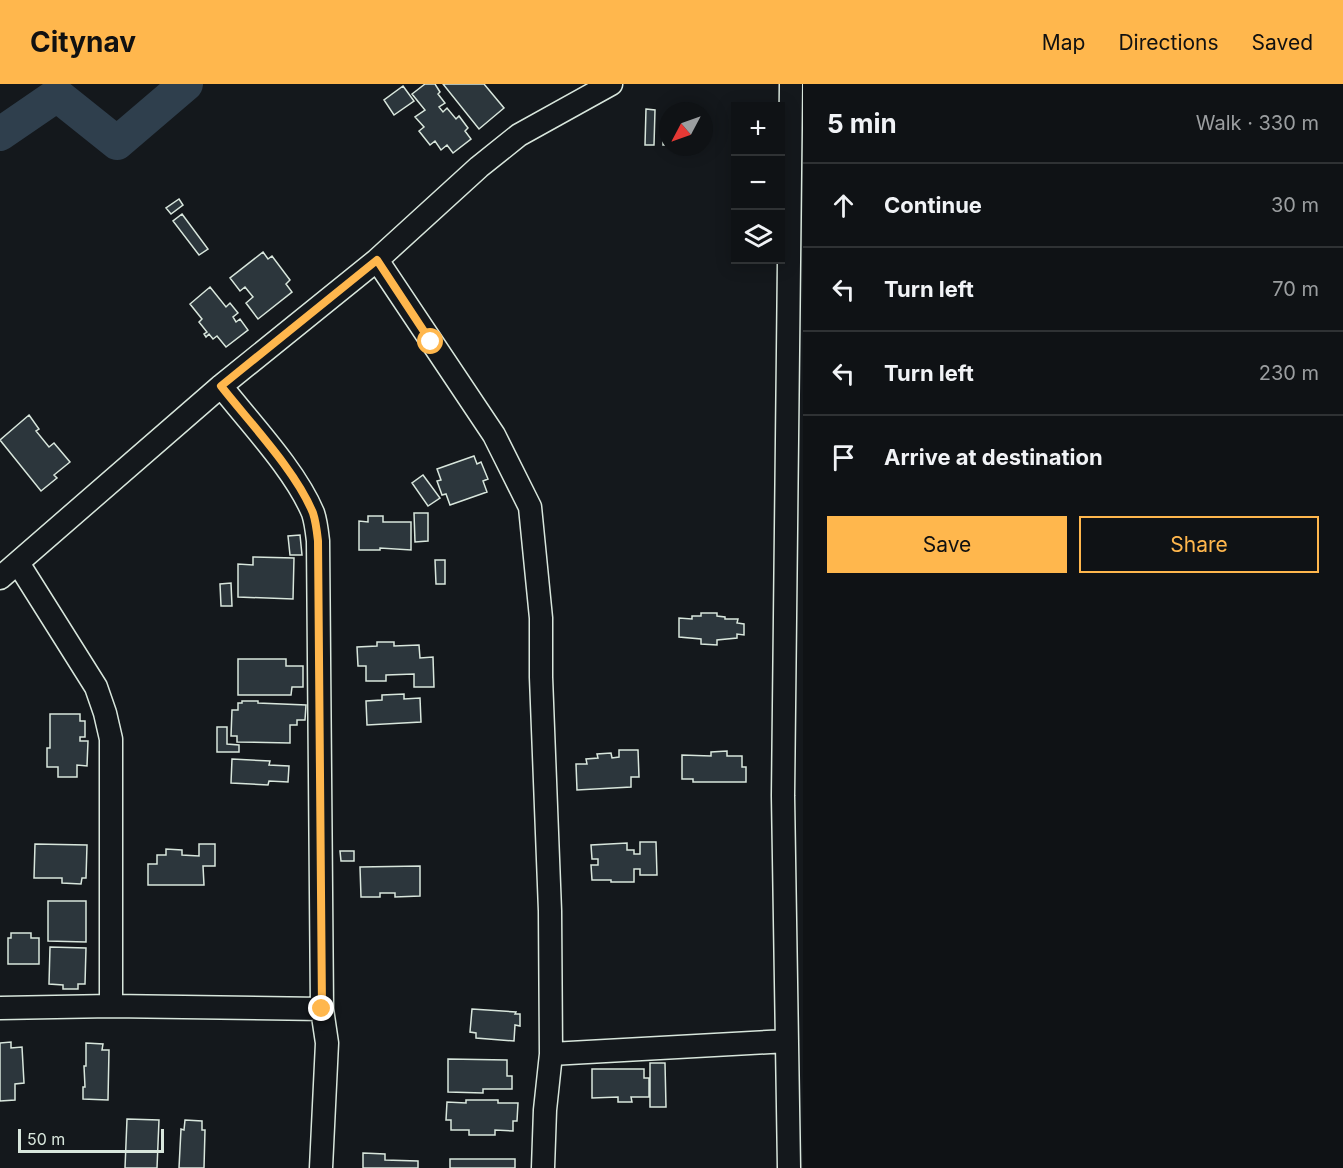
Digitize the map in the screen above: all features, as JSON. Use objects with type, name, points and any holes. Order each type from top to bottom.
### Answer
[{"type":"street","points":[[0,578],[221,386],[377,260],[479,167],[519,135],[611,84]]},
{"type":"street","points":[[789,1168],[783,796],[791,84]]},
{"type":"street","points":[[377,260],[494,435],[530,507],[541,618],[541,677],[550,911],[552,1054],[545,1110],[543,1168]]},
{"type":"street","points":[[221,386],[292,476],[304,495],[314,516],[318,541],[322,1009],[327,1043],[321,1168]]},
{"type":"street","points":[[18,563],[96,687],[111,739],[111,1006]]},
{"type":"street","points":[[0,1008],[111,1006],[322,1009]]},
{"type":"street","points":[[552,1054],[787,1041]]},
{"type":"building","points":[[425,84],[435,84],[440,92],[438,94],[445,103],[439,107],[443,112],[447,108],[456,119],[459,116],[468,128],[465,131],[471,139],[453,153],[447,145],[441,150],[435,141],[430,145],[419,131],[424,127],[415,117],[425,110],[412,94]]},
{"type":"building","points":[[443,84],[484,84],[504,108],[479,129]]},
{"type":"building","points":[[403,86],[414,101],[394,115],[384,100]]},
{"type":"building","points":[[646,109],[655,110],[654,145],[645,145]]},
{"type":"building","points":[[179,199],[183,205],[171,214],[166,208]]},
{"type":"building","points":[[182,214],[208,249],[199,255],[173,221]]},
{"type":"building","points":[[263,252],[268,259],[272,256],[290,280],[286,284],[292,292],[258,319],[246,303],[253,297],[245,287],[240,291],[230,278]]},
{"type":"building","points":[[210,287],[226,307],[230,303],[238,313],[233,317],[236,322],[240,319],[248,330],[226,347],[217,336],[213,339],[209,334],[206,337],[204,334],[207,332],[199,322],[202,319],[190,304]]},
{"type":"building","points":[[29,415],[39,429],[36,431],[49,447],[54,443],[70,462],[54,475],[57,478],[41,491],[0,440]]},
{"type":"building","points":[[474,456],[477,464],[481,462],[488,479],[483,481],[487,492],[450,505],[446,494],[442,495],[437,481],[441,480],[437,469]]},
{"type":"building","points":[[423,475],[440,498],[428,506],[412,483]]},
{"type":"building","points":[[414,513],[428,513],[428,541],[415,542]]},
{"type":"building","points":[[368,516],[383,516],[383,522],[411,522],[411,550],[380,548],[380,550],[359,550],[359,521],[368,522]]},
{"type":"building","points":[[300,535],[302,555],[290,555],[288,536]]},
{"type":"building","points":[[253,557],[294,558],[293,599],[238,597],[238,564],[253,565]]},
{"type":"building","points":[[435,560],[445,560],[445,584],[436,584]]},
{"type":"building","points":[[231,583],[232,606],[221,606],[220,584]]},
{"type":"building","points":[[701,613],[717,613],[717,616],[725,617],[725,619],[738,619],[737,623],[744,624],[744,635],[737,634],[737,638],[717,640],[717,645],[701,644],[701,639],[679,637],[679,618],[692,619],[692,616],[701,616]]},
{"type":"building","points":[[377,642],[394,642],[394,646],[419,645],[420,658],[433,657],[434,687],[414,687],[414,674],[386,675],[386,681],[366,681],[366,666],[358,666],[357,647],[377,646]]},
{"type":"building","points":[[238,659],[286,659],[286,666],[303,666],[303,687],[292,687],[291,695],[238,695]]},
{"type":"building","points":[[404,694],[404,699],[420,698],[421,722],[367,725],[366,701],[382,700],[382,695]]},
{"type":"building","points":[[242,701],[306,705],[305,720],[297,720],[297,725],[290,725],[290,743],[237,742],[237,736],[231,736],[232,710],[238,710],[238,703]]},
{"type":"building","points":[[50,714],[80,714],[80,721],[85,721],[85,737],[80,737],[80,741],[88,741],[87,766],[77,765],[77,777],[58,777],[58,767],[47,767],[47,748],[50,748]]},
{"type":"building","points":[[217,727],[227,727],[227,744],[239,745],[239,752],[217,752]]},
{"type":"building","points":[[619,750],[638,750],[639,777],[631,777],[631,787],[577,790],[576,764],[587,764],[586,759],[598,758],[597,754],[611,753],[612,758],[619,757]]},
{"type":"building","points":[[727,751],[727,756],[742,756],[742,767],[746,767],[746,782],[693,782],[693,779],[682,779],[682,755],[711,756],[711,752]]},
{"type":"building","points":[[232,759],[270,761],[269,765],[289,766],[288,782],[269,781],[268,785],[231,783]]},
{"type":"building","points":[[640,842],[656,842],[657,875],[640,875],[640,869],[634,869],[634,882],[592,880],[591,865],[598,865],[598,859],[592,859],[591,845],[627,843],[627,850],[634,850],[634,854],[640,854]]},
{"type":"building","points":[[35,844],[87,845],[86,878],[82,878],[81,884],[62,883],[62,878],[34,878]]},
{"type":"building","points":[[199,844],[215,844],[215,866],[203,866],[204,885],[148,885],[148,864],[157,864],[157,855],[166,855],[166,849],[182,850],[182,855],[199,856]]},
{"type":"building","points":[[340,851],[354,851],[354,861],[341,861]]},
{"type":"building","points":[[420,866],[420,896],[395,897],[395,893],[380,893],[380,897],[361,897],[360,867]]},
{"type":"building","points":[[48,901],[86,901],[86,942],[48,941]]},
{"type":"building","points":[[11,933],[31,933],[31,938],[39,938],[39,964],[8,964],[8,938],[11,938]]},
{"type":"building","points":[[50,947],[86,948],[85,984],[78,984],[78,989],[63,989],[63,985],[49,984]]},
{"type":"building","points":[[472,1009],[520,1014],[520,1026],[515,1025],[514,1041],[476,1038],[476,1033],[470,1032]]},
{"type":"building","points":[[11,1042],[11,1048],[22,1047],[24,1083],[15,1084],[15,1100],[0,1101],[0,1043]]},
{"type":"building","points":[[86,1043],[103,1044],[102,1050],[109,1050],[108,1100],[83,1099]]},
{"type":"building","points":[[448,1059],[507,1060],[507,1076],[512,1076],[512,1089],[483,1089],[483,1093],[448,1092]]},
{"type":"building","points":[[650,1063],[665,1063],[666,1107],[650,1107]]},
{"type":"building","points":[[592,1069],[644,1069],[644,1078],[649,1078],[649,1097],[631,1097],[632,1102],[618,1102],[618,1097],[592,1098]]},
{"type":"building","points":[[466,1100],[498,1100],[498,1103],[518,1103],[517,1121],[513,1121],[513,1131],[495,1130],[495,1135],[469,1135],[469,1130],[451,1130],[451,1120],[446,1120],[447,1102],[466,1103]]},
{"type":"building","points":[[127,1119],[159,1120],[157,1168],[125,1168]]},
{"type":"building","points":[[185,1120],[202,1121],[202,1130],[205,1130],[204,1168],[179,1168],[181,1129],[184,1130]]},
{"type":"building","points":[[363,1153],[385,1154],[385,1160],[418,1161],[418,1168],[363,1168]]},
{"type":"building","points":[[450,1159],[515,1159],[515,1168],[450,1168]]},
{"type":"waterway","points":[[0,134],[57,95],[117,143],[186,84]]},
{"type":"route","points":[[322,1009],[318,541],[314,516],[292,476],[221,386],[377,260],[431,342]]}]
